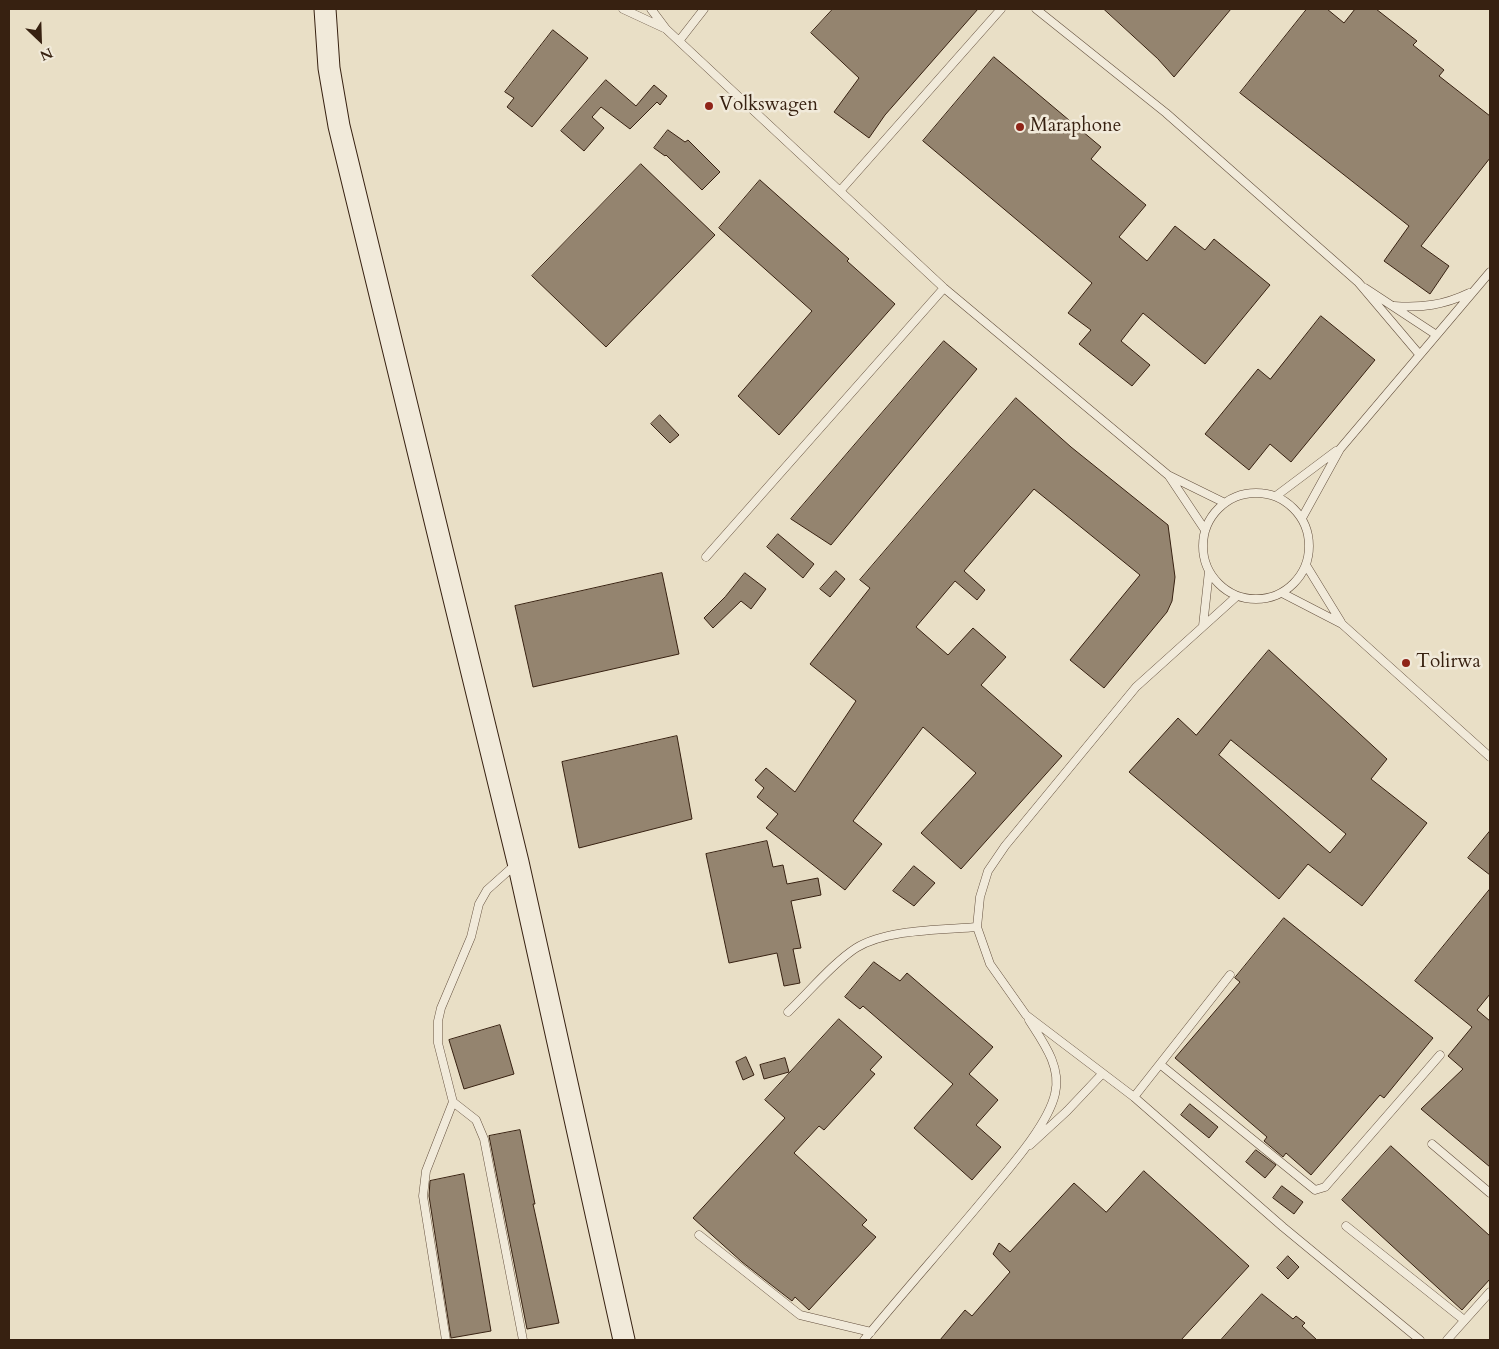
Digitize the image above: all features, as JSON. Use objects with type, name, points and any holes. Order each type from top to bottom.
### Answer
[{"type":"main road","points":[[325,9],[329,68],[339,126],[518,862],[624,1340]]},
{"type":"lane","points":[[623,9],[666,29]]},
{"type":"lane","points":[[651,9],[666,29],[944,288],[1168,475],[1224,503]]},
{"type":"lane","points":[[679,41],[704,9]]},
{"type":"lane","points":[[840,191],[1001,9]]},
{"type":"lane","points":[[1036,9],[1166,113],[1358,282],[1435,334]]},
{"type":"lane","points":[[1302,518],[1340,449],[1435,334],[1490,272]]},
{"type":"lane","points":[[1358,282],[1419,354]]},
{"type":"lane","points":[[706,557],[944,288]]},
{"type":"lane","points":[[1394,306],[1431,306],[1450,302],[1474,291]]},
{"type":"lane","points":[[1276,496],[1340,449]]},
{"type":"lane","points":[[1168,475],[1205,530]]},
{"type":"lane","points":[[1258,492],[1276,496],[1295,508],[1302,518],[1308,533],[1310,549],[1306,566],[1296,581],[1282,593],[1268,598],[1252,599],[1237,596],[1221,586],[1209,571],[1204,558],[1205,530],[1212,515],[1224,503],[1240,495],[1258,492]]},
{"type":"lane","points":[[1306,566],[1342,624]]},
{"type":"lane","points":[[1203,626],[1209,571]]},
{"type":"lane","points":[[1282,593],[1342,624],[1490,758]]},
{"type":"lane","points":[[1023,1151],[1047,1113],[1056,1094],[1056,1074],[1050,1054],[1026,1015],[990,964],[977,927],[980,897],[988,871],[1006,846],[1136,687],[1237,596]]},
{"type":"lane","points":[[518,862],[487,890],[480,904],[471,937],[442,1008],[438,1043],[442,1069],[453,1102],[476,1120],[484,1139],[523,1340]]},
{"type":"lane","points":[[788,1012],[855,949],[873,940],[910,933],[977,927]]},
{"type":"lane","points":[[1134,1097],[1230,976]]},
{"type":"lane","points":[[1026,1015],[1134,1097],[1283,1227],[1420,1340]]},
{"type":"lane","points":[[1161,1065],[1315,1190],[1325,1187],[1440,1055]]},
{"type":"lane","points":[[864,1340],[1023,1151],[1067,1111],[1102,1074]]},
{"type":"lane","points":[[446,1340],[422,1196],[426,1171],[453,1102]]},
{"type":"lane","points":[[1432,1144],[1490,1193]]},
{"type":"lane","points":[[1346,1226],[1464,1320]]},
{"type":"lane","points":[[699,1235],[800,1315],[871,1332]]},
{"type":"lane","points":[[1447,1340],[1490,1292]]},
{"type":"building","points":[[833,9],[978,9],[885,115],[869,138],[834,112],[859,78],[811,33]]},
{"type":"building","points":[[1104,9],[1231,9],[1174,77],[1158,59]]},
{"type":"building","points":[[1307,9],[1327,9],[1344,23],[1355,9],[1376,9],[1417,41],[1413,45],[1444,70],[1439,76],[1490,116],[1490,158],[1421,246],[1449,266],[1430,294],[1384,261],[1409,226],[1240,93]]},
{"type":"building","points":[[553,30],[588,58],[532,127],[507,107],[514,98],[505,92]]},
{"type":"building","points":[[994,57],[1101,147],[1091,159],[1146,205],[1119,237],[1147,261],[1175,226],[1205,250],[1214,239],[1270,285],[1205,364],[1143,313],[1121,341],[1150,365],[1132,386],[1079,344],[1091,330],[1068,313],[1092,283],[923,141]]},
{"type":"building","points":[[606,80],[636,106],[654,85],[667,96],[660,105],[657,102],[630,129],[601,107],[592,117],[604,128],[584,151],[561,131]]},
{"type":"building","points":[[668,130],[685,142],[688,140],[720,172],[702,190],[666,155],[654,148]]},
{"type":"building","points":[[641,164],[715,235],[606,347],[532,276]]},
{"type":"building","points":[[760,180],[849,259],[847,261],[895,304],[779,435],[738,396],[812,311],[719,228]]},
{"type":"building","points":[[1321,316],[1375,360],[1291,462],[1270,444],[1249,470],[1205,434],[1258,369],[1270,379]]},
{"type":"building","points":[[944,341],[977,369],[831,545],[791,519]]},
{"type":"building","points":[[1016,398],[1071,447],[1168,525],[1175,577],[1172,601],[1167,612],[1104,688],[1070,660],[1140,575],[1034,489],[964,571],[985,590],[977,600],[955,581],[916,627],[948,655],[973,628],[1006,657],[981,685],[1062,756],[961,869],[921,833],[976,773],[923,727],[853,821],[882,844],[845,890],[766,828],[778,814],[757,797],[764,788],[755,780],[766,768],[795,792],[856,701],[810,664],[870,588],[860,580]]},
{"type":"building","points":[[660,415],[679,435],[670,443],[651,424]]},
{"type":"building","points":[[778,534],[814,564],[803,578],[767,547]]},
{"type":"building","points":[[836,571],[845,579],[830,597],[820,589]]},
{"type":"building","points":[[662,573],[679,654],[533,687],[515,606]]},
{"type":"building","points":[[745,573],[766,589],[751,609],[741,601],[713,628],[704,618]]},
{"type":"building","points":[[1269,650],[1387,759],[1371,779],[1427,823],[1362,906],[1308,864],[1279,899],[1129,772],[1178,718],[1196,735]],"holes":[[[1231,740],[1346,834],[1330,853],[1219,755]]]},
{"type":"building","points":[[677,736],[692,819],[579,848],[562,762]]},
{"type":"building","points":[[1490,831],[1490,875],[1468,858]]},
{"type":"building","points":[[767,841],[773,867],[783,865],[787,884],[818,878],[821,895],[791,901],[801,948],[793,949],[800,983],[784,986],[777,953],[729,963],[706,854]]},
{"type":"building","points":[[914,866],[935,883],[914,906],[893,891]]},
{"type":"building","points":[[1490,889],[1490,994],[1477,1010],[1490,1021],[1490,1167],[1421,1109],[1463,1069],[1448,1056],[1472,1027],[1415,981]]},
{"type":"building","points":[[1284,918],[1433,1038],[1384,1098],[1380,1095],[1311,1175],[1286,1153],[1283,1157],[1264,1141],[1267,1137],[1175,1058],[1240,982],[1235,978]]},
{"type":"building","points":[[874,962],[900,981],[907,973],[993,1047],[969,1074],[998,1100],[976,1125],[1001,1147],[972,1180],[914,1128],[953,1084],[863,1006],[860,1009],[845,997]]},
{"type":"building","points":[[839,1019],[882,1057],[870,1070],[875,1074],[836,1117],[824,1130],[819,1126],[794,1153],[867,1220],[862,1225],[876,1237],[809,1310],[795,1297],[792,1301],[742,1262],[693,1218],[785,1118],[765,1100]]},
{"type":"building","points":[[500,1025],[514,1074],[464,1089],[449,1040]]},
{"type":"building","points":[[746,1057],[754,1075],[743,1080],[736,1062]]},
{"type":"building","points":[[785,1058],[789,1072],[764,1079],[760,1065]]},
{"type":"building","points":[[1190,1104],[1218,1127],[1209,1138],[1181,1115]]},
{"type":"building","points":[[520,1130],[535,1204],[533,1204],[559,1323],[527,1329],[489,1136]]},
{"type":"building","points":[[1391,1146],[1490,1236],[1490,1279],[1462,1310],[1342,1200]]},
{"type":"building","points":[[1256,1150],[1276,1165],[1265,1178],[1246,1162]]},
{"type":"building","points":[[1144,1171],[1249,1266],[1181,1340],[940,1340],[965,1310],[972,1316],[1010,1272],[993,1254],[999,1243],[1010,1252],[1074,1183],[1106,1212]]},
{"type":"building","points":[[464,1174],[491,1331],[451,1338],[429,1196],[430,1181]]},
{"type":"building","points":[[1282,1186],[1303,1202],[1294,1214],[1273,1198]]},
{"type":"building","points":[[1288,1256],[1299,1267],[1288,1279],[1277,1268]]},
{"type":"building","points":[[1262,1294],[1293,1319],[1296,1316],[1305,1323],[1302,1326],[1317,1340],[1221,1340]]},
{"type":"place","name":"Volkswagen","points":[[709,106]]},
{"type":"place","name":"Maraphone","points":[[1020,127]]},
{"type":"place","name":"Tolirwa","points":[[1406,663]]}]
